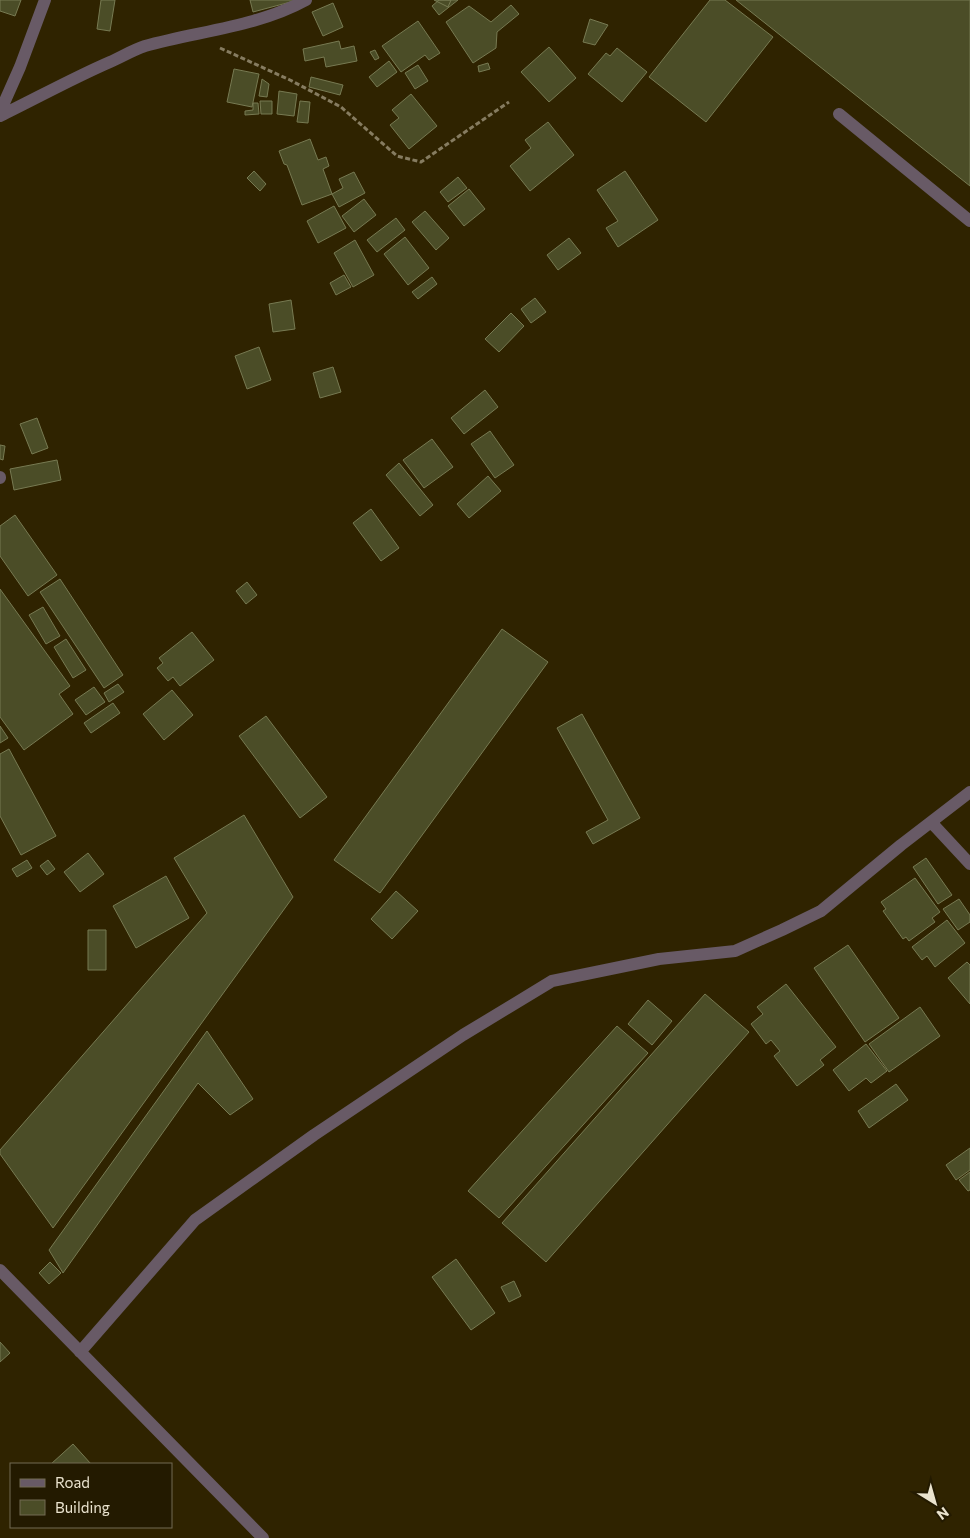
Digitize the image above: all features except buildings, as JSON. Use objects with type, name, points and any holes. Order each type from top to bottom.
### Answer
[{"type":"street","points":[[0,114],[46,0]]},
{"type":"street","points":[[0,114],[143,47],[190,34],[261,19],[306,0]]},
{"type":"street","points":[[840,114],[970,221]]},
{"type":"street","points":[[80,1352],[195,1220],[314,1135],[471,1030],[552,981],[659,958],[735,951],[782,930],[821,911],[970,792]]},
{"type":"street","points":[[931,822],[970,864]]},
{"type":"street","points":[[0,1270],[263,1538]]},
{"type":"path","points":[[190,34],[290,80],[341,108],[397,156],[421,162],[509,102]]}]
